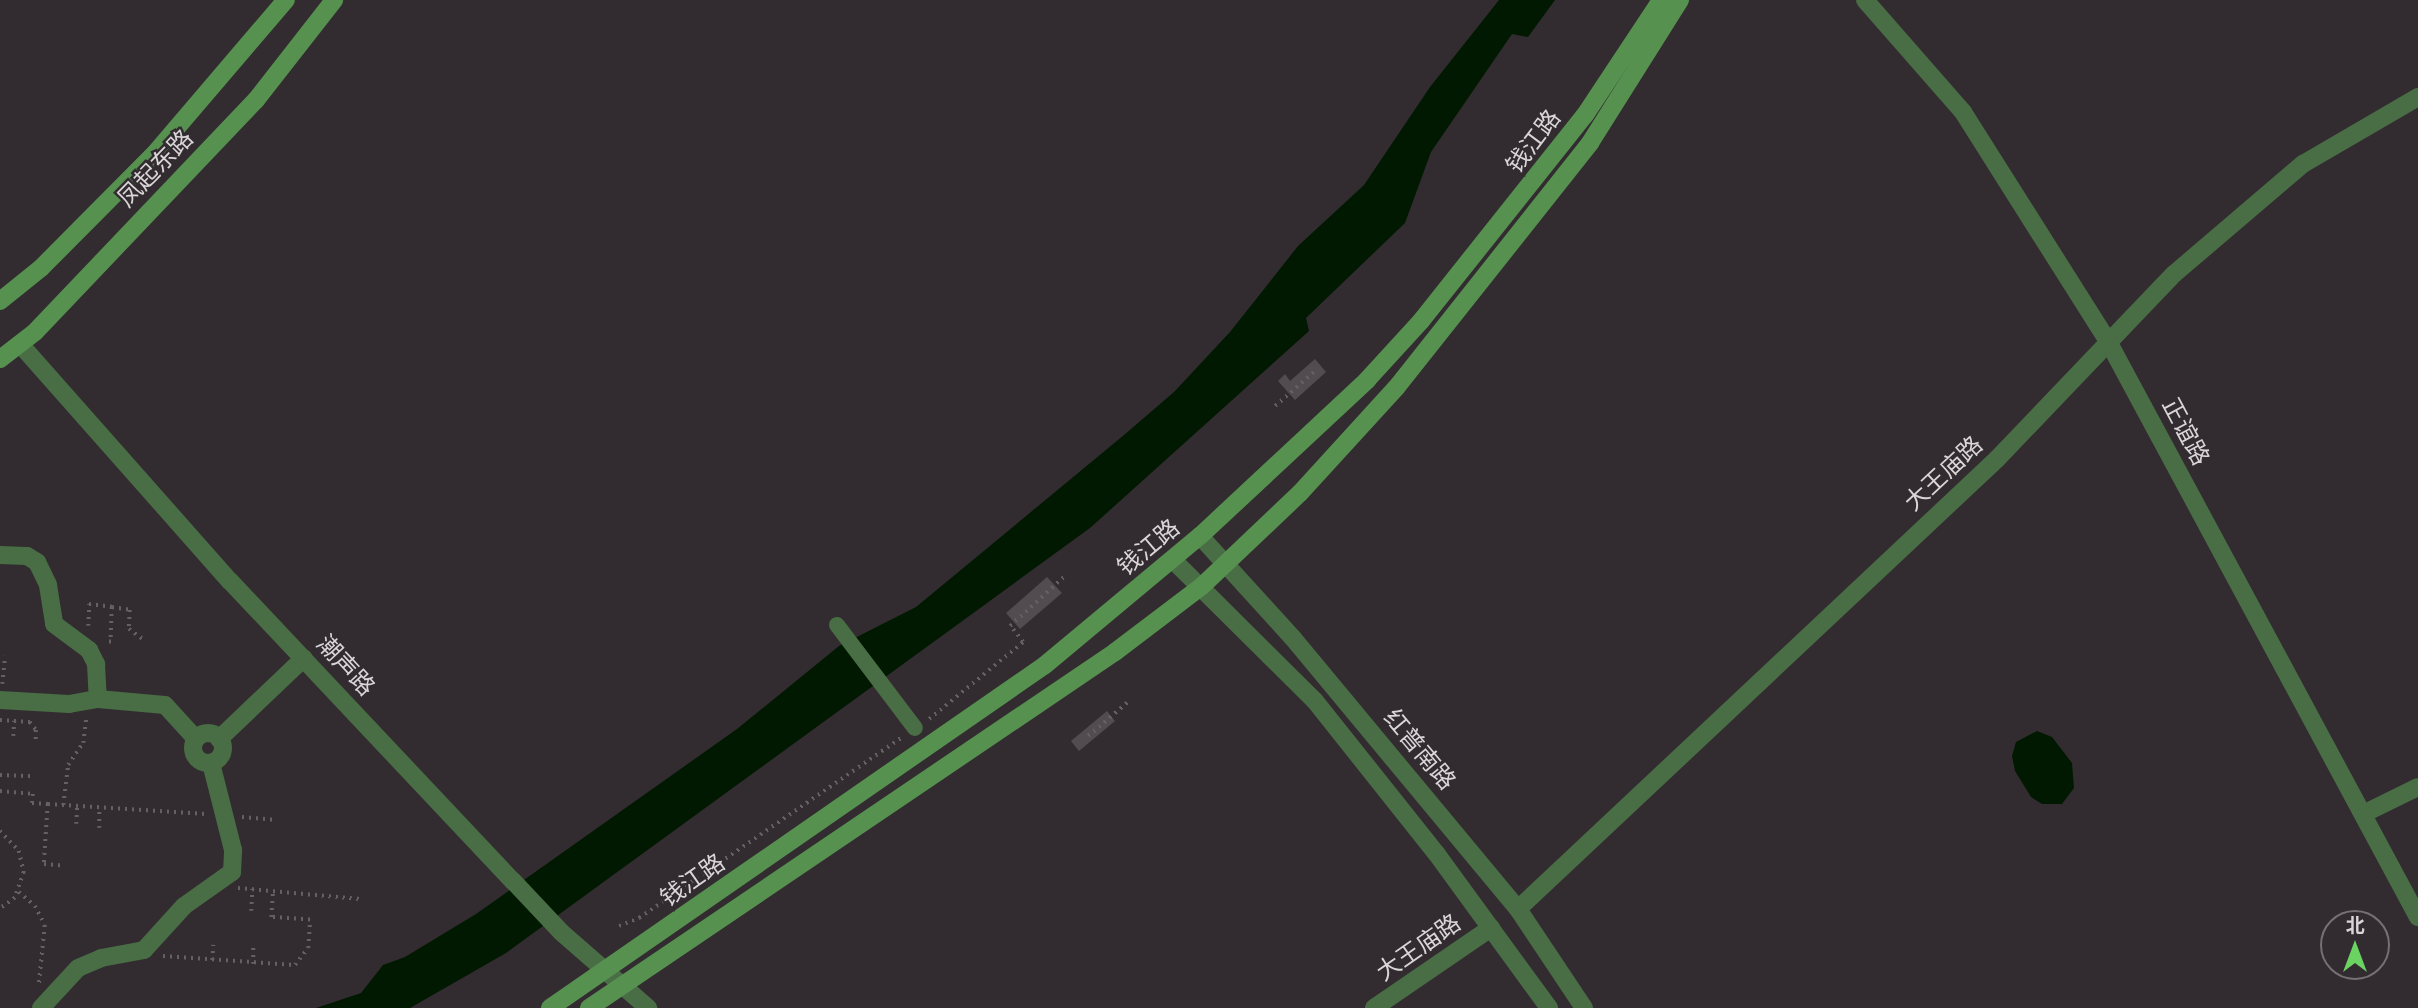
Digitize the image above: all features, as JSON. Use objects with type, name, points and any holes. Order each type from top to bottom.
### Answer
[{"type":"main road","name":"凤起东路","points":[[0,301],[41,268],[156,152],[286,0]]},
{"type":"main road","name":"凤起东路","points":[[0,359],[20,344],[256,100],[334,0]]},
{"type":"main road","name":"钱江路","points":[[550,1008],[610,971],[1045,665],[1200,536],[1367,380],[1421,321],[1585,115],[1661,0]]},
{"type":"main road","name":"钱江路","points":[[589,1008],[625,986],[951,760],[1115,652],[1202,586],[1300,493],[1396,388],[1590,144],[1681,0]]},
{"type":"street","name":"正谊路","points":[[1865,0],[1964,112],[2109,343],[2418,917]]},
{"type":"street","name":"大王庙路","points":[[1518,909],[1997,459],[2174,274],[2303,164],[2418,97]]},
{"type":"street","name":"潮声路","points":[[20,344],[304,658],[561,932],[610,971],[648,1008]]},
{"type":"street","name":"红普南路","points":[[1200,536],[1301,648],[1518,909],[1584,1008]]},
{"type":"street","points":[[0,555],[27,556],[37,562],[48,585],[54,624],[83,641],[96,664],[93,701]]},
{"type":"street","name":"红普南路","points":[[1173,560],[1315,701],[1491,928],[1549,1008]]},
{"type":"street","points":[[837,625],[915,728]]},
{"type":"street","points":[[219,739],[304,658]]},
{"type":"street","points":[[0,700],[165,705],[196,738]]},
{"type":"street","points":[[196,738],[209,733],[219,739],[223,752],[211,762]]},
{"type":"street","points":[[41,1008],[78,968],[101,958],[144,950],[184,906],[232,872],[233,850],[222,815],[211,762],[193,752],[196,738]]},
{"type":"street","points":[[2363,814],[2418,787]]},
{"type":"street","name":"大王庙路","points":[[1374,1008],[1491,928]]},
{"type":"path","points":[[1275,406],[1316,370]]},
{"type":"path","points":[[618,926],[639,918],[915,728],[1023,642],[1010,626],[1066,575]]},
{"type":"path","points":[[112,607],[111,642],[83,641],[89,604],[112,607],[130,610],[129,629],[144,640]]},
{"type":"path","points":[[0,700],[5,656]]},
{"type":"path","points":[[63,806],[68,765],[83,743],[93,701]]},
{"type":"path","points":[[1088,736],[1129,701]]},
{"type":"path","points":[[0,720],[30,722],[36,730],[36,743]]},
{"type":"path","points":[[0,775],[35,776]]},
{"type":"path","points":[[0,791],[33,794],[32,803],[274,820]]},
{"type":"path","points":[[48,804],[44,864],[65,866]]},
{"type":"path","points":[[76,824],[77,806]]},
{"type":"path","points":[[99,808],[99,828]]},
{"type":"path","points":[[0,831],[23,862],[19,892],[0,909]]},
{"type":"path","points":[[215,886],[361,899]]},
{"type":"path","points":[[251,911],[252,889]]},
{"type":"path","points":[[144,950],[212,960],[295,965],[308,948],[310,920],[271,917],[273,891]]},
{"type":"path","points":[[19,892],[35,906],[45,925],[46,941],[38,971],[41,1008]]},
{"type":"path","points":[[212,960],[213,945]]},
{"type":"path","points":[[253,947],[253,964]]},
{"type":"shaded area","points":[[1499,0],[1555,0],[1528,37],[1512,34],[1431,152],[1405,223],[1306,318],[1309,331],[1090,528],[506,953],[410,1008],[316,1008],[361,993],[383,965],[405,957],[476,914],[737,729],[839,646],[916,607],[1124,435],[1174,392],[1230,332],[1298,246],[1364,185],[1430,87]]},
{"type":"shaded area","points":[[2037,731],[2052,737],[2072,763],[2074,788],[2062,804],[2042,804],[2031,797],[2015,771],[2012,756],[2016,742]]},
{"type":"building","points":[[1315,359],[1326,372],[1295,400],[1278,381],[1285,374],[1290,381]]},
{"type":"building","points":[[1047,577],[1062,593],[1020,629],[1006,613]]},
{"type":"building","points":[[1107,711],[1115,721],[1079,751],[1071,741]]}]
